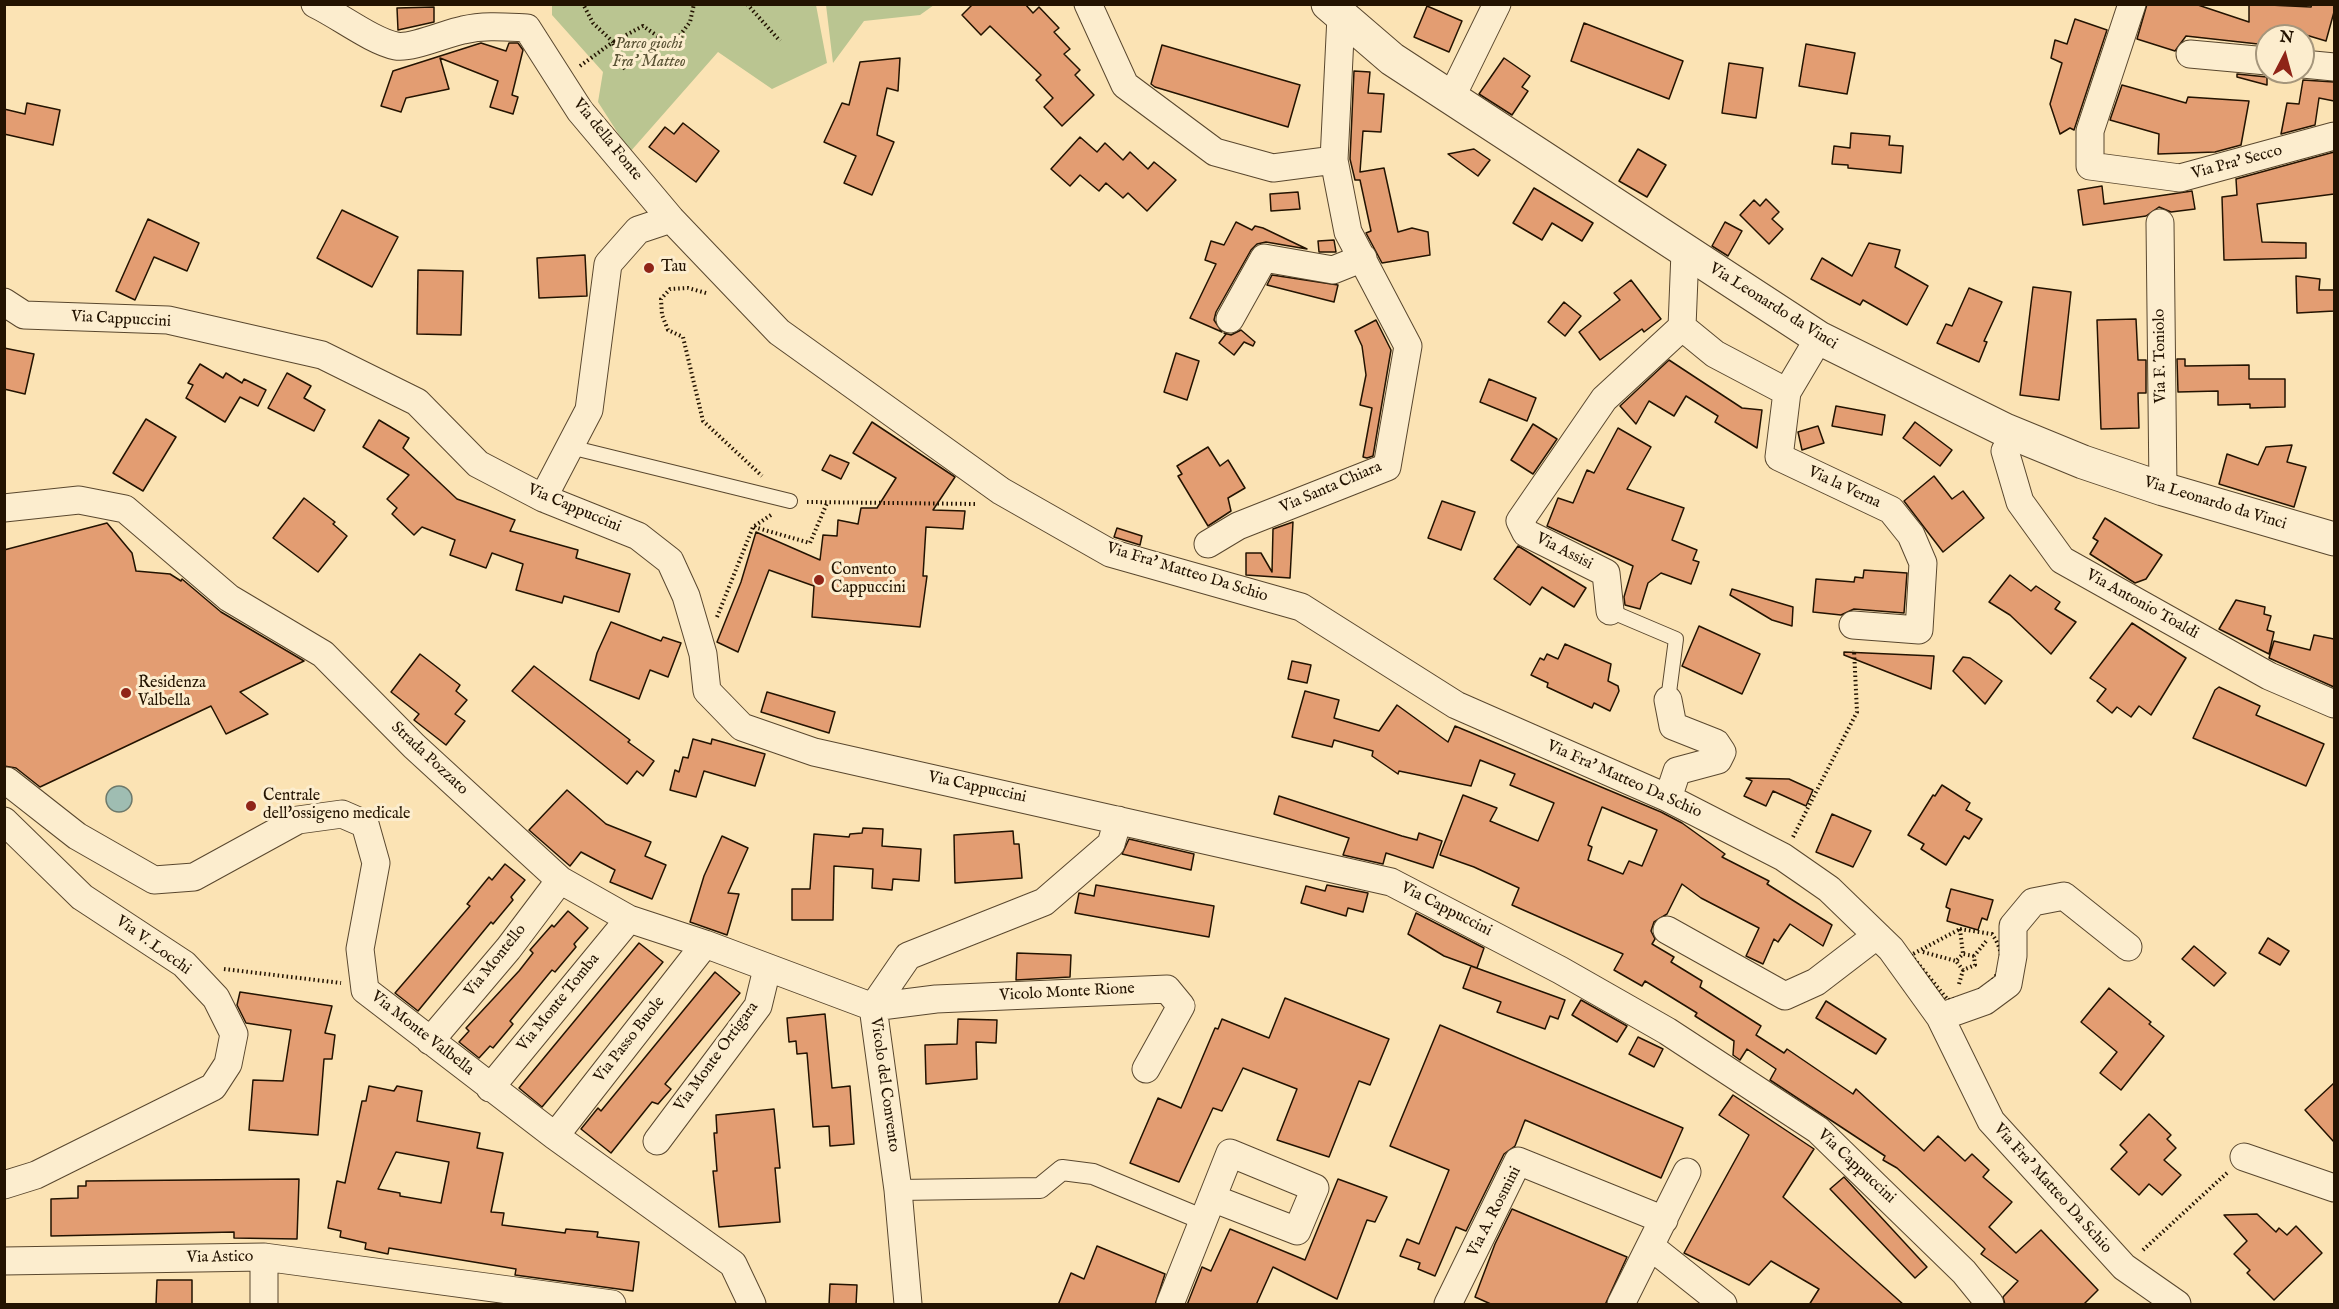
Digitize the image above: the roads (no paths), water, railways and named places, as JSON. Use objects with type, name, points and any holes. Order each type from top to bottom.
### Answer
[{"type":"street","name":"Via della Fonte","points":[[315,4],[342,17],[373,38],[398,47],[528,16],[561,81],[580,111],[671,219]]},
{"type":"street","points":[[1088,4],[1125,85],[1215,152],[1273,168],[1334,160]]},
{"type":"street","points":[[1451,98],[1497,4]]},
{"type":"street","name":"Via Pra' Secco","points":[[2132,4],[2090,131],[2090,166],[2180,178],[2334,136]]},
{"type":"street","name":"Via Santa Chiara","points":[[1208,544],[1238,526],[1387,467],[1408,346],[1348,232],[1334,160],[1334,10]]},
{"type":"street","name":"Via Leonardo da Vinci","points":[[1334,10],[1392,59],[1819,338],[2005,430],[2083,462],[2163,489],[2334,539]]},
{"type":"street","points":[[2190,54],[2255,60]]},
{"type":"street","points":[[2315,65],[2334,67]]},
{"type":"street","points":[[543,498],[589,410],[608,264],[638,230],[671,219]]},
{"type":"street","name":"Via Fra' Matteo Da Schio","points":[[671,219],[779,332],[1001,491],[1110,553],[1301,607],[1456,705],[1668,798],[1783,857],[1829,889],[1891,949],[1940,1017],[1991,1121],[2124,1267],[2177,1305]]},
{"type":"street","name":"Via F. Toniolo","points":[[2160,223],[2163,489]]},
{"type":"street","points":[[1685,252],[1682,327],[1715,354],[1786,392],[1819,338]]},
{"type":"street","points":[[1230,319],[1264,258],[1333,270],[1363,258]]},
{"type":"street","name":"Via Cappuccini","points":[[4,302],[24,315],[168,320],[322,355],[417,402],[478,464],[543,498],[638,536],[670,561],[686,596],[703,654],[707,692],[742,727],[814,752],[1391,882],[1560,970],[1667,1031],[1818,1130],[1956,1264],[1990,1305]]},
{"type":"street","name":"Via Assisi","points":[[1610,611],[1606,573],[1526,533],[1520,521],[1604,399],[1682,327]]},
{"type":"street","name":"Via la Verna","points":[[1786,392],[1779,458],[1891,510],[1911,535],[1923,563],[1919,630],[1853,625]]},
{"type":"street","name":"Via Antonio Toaldi","points":[[2005,451],[2020,502],[2062,560],[2269,676],[2334,704]]},
{"type":"street","name":"Strada Pozzato","points":[[4,508],[79,500],[125,509],[229,598],[322,654],[414,746],[560,879],[629,919],[705,944],[873,1007]]},
{"type":"street","name":"Via Assisi","points":[[1668,700],[1673,726],[1716,743],[1722,752],[1718,760],[1677,771],[1668,798]]},
{"type":"street","name":"Via Monte Valbella","points":[[7,781],[77,836],[154,880],[194,878],[298,820],[342,814],[365,824],[376,862],[360,949],[365,990],[489,1088],[733,1264],[752,1305]]},
{"type":"street","name":"Vicolo del Convento","points":[[908,1305],[898,1190],[873,1007],[908,956],[1044,902],[1112,844],[1118,820]]},
{"type":"street","name":"Via V. Locchi","points":[[4,822],[82,897],[184,964],[216,998],[234,1034],[228,1064],[213,1087],[36,1175],[4,1185]]},
{"type":"street","name":"Via Montello","points":[[430,1041],[508,950],[560,879]]},
{"type":"street","points":[[1940,1017],[1985,1001],[2008,984],[2013,956],[2013,926],[2033,902],[2064,896],[2128,947]]},
{"type":"street","name":"Via Monte Tomba","points":[[489,1088],[629,919]]},
{"type":"street","points":[[1667,930],[1785,996],[1816,982],[1876,936]]},
{"type":"street","name":"Via Passo Buole","points":[[555,1137],[705,944]]},
{"type":"street","name":"Via Monte Ortigara","points":[[657,1141],[758,1006],[767,969]]},
{"type":"street","name":"Vicolo Monte Rione","points":[[873,1007],[936,999],[1167,989],[1181,1006],[1146,1069]]},
{"type":"street","points":[[2244,1157],[2334,1188]]},
{"type":"street","name":"Via A. Rosmini","points":[[1448,1305],[1518,1161],[1664,1220]]},
{"type":"street","points":[[898,1190],[1040,1188],[1062,1170],[1093,1174],[1208,1209],[1170,1305]]},
{"type":"street","points":[[1622,1305],[1687,1172]]},
{"type":"street","points":[[1650,1246],[1724,1305]]},
{"type":"street","points":[[264,1257],[264,1305]]},
{"type":"street","name":"Via Astico","points":[[4,1260],[264,1257],[434,1293],[612,1305]]},
{"type":"lane","points":[[570,447],[790,501]]},
{"type":"lane","name":"Via Assisi","points":[[1610,611],[1676,639],[1668,700]]},
{"type":"water","points":[[119,786],[128,790],[132,799],[128,808],[119,812],[110,808],[106,799],[110,790]]},
{"type":"place","name":"Tau","points":[[649,268]]},
{"type":"place","name":"Convento Cappuccini","points":[[819,580]]},
{"type":"place","name":"Residenza Valbella","points":[[126,693]]},
{"type":"place","name":"Centrale dell'ossigeno medicale","points":[[251,806]]},
{"type":"park label","name":"Parco giochi Fra' Matteo","points":[[649,54]]}]
